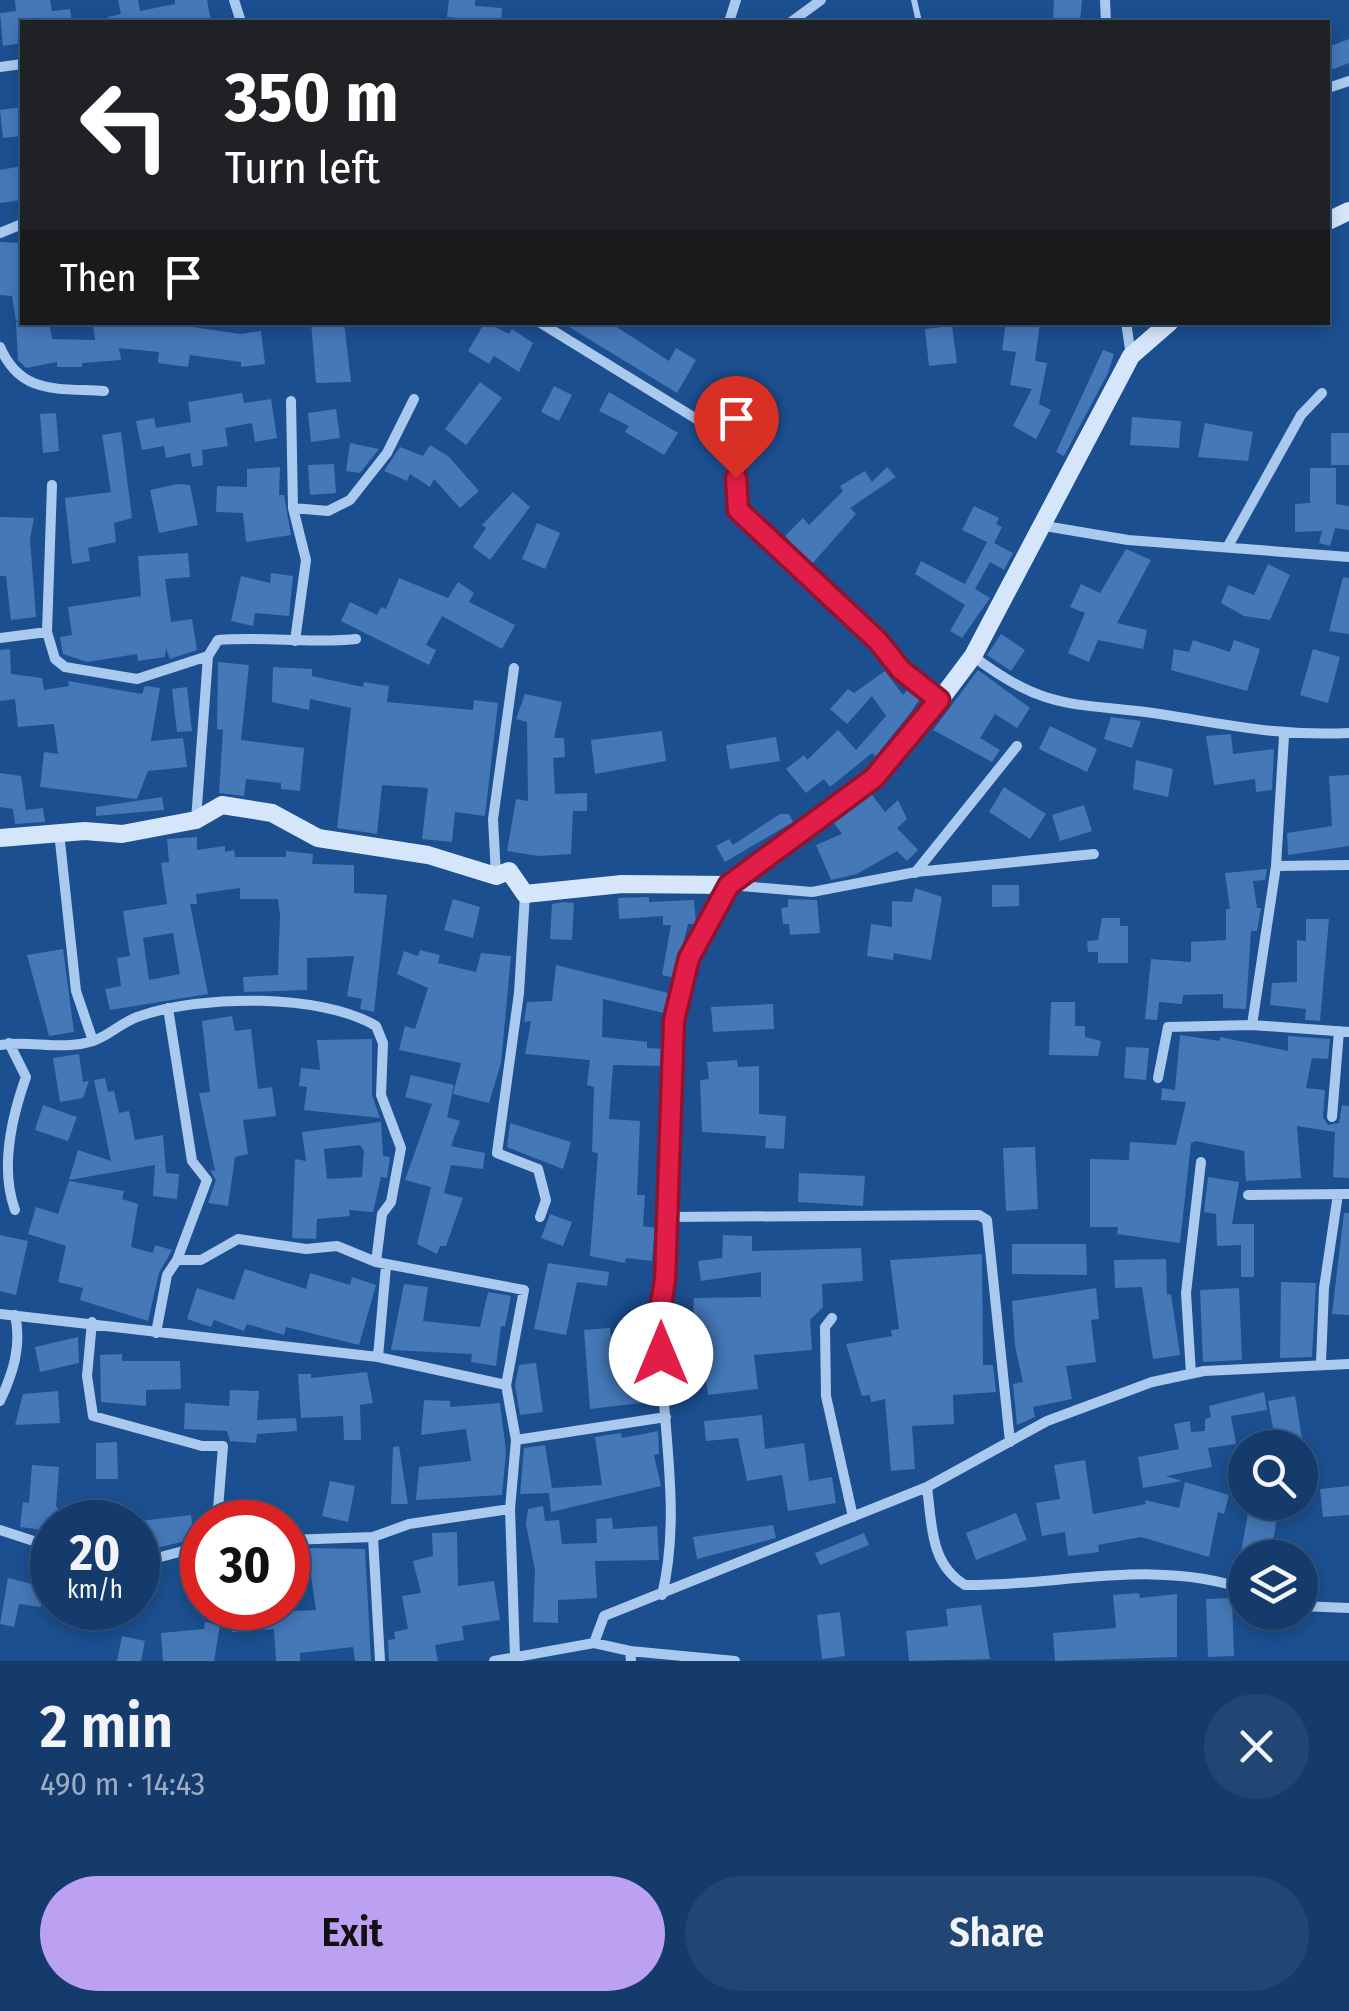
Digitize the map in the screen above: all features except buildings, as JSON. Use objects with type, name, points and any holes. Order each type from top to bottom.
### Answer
[{"type":"street","points":[[793,20],[820,0]]},
{"type":"street","points":[[544,325],[716,431],[734,448],[738,510],[878,641],[901,670],[939,700]]},
{"type":"street","points":[[1126,325],[1131,356]]},
{"type":"street","points":[[662,1595],[672,1546],[658,1322],[665,1280],[674,1020],[689,958],[729,885],[874,778],[973,656],[1045,526],[1131,356],[1167,325]]},
{"type":"street","points":[[0,348],[11,372],[32,384],[104,391]]},
{"type":"street","points":[[1228,546],[1301,415],[1322,393]]},
{"type":"street","points":[[293,508],[328,511],[340,509],[350,500],[387,453],[414,399]]},
{"type":"street","points":[[291,401],[293,508],[306,560],[294,642]]},
{"type":"street","points":[[52,485],[47,632],[55,660],[66,667],[137,679],[208,656]]},
{"type":"street","points":[[1045,526],[1128,540],[1349,557]]},
{"type":"street","points":[[0,638],[47,632]]},
{"type":"street","points":[[196,820],[208,656],[218,640],[356,639]]},
{"type":"street","points":[[973,656],[1005,680],[1052,702],[1165,715],[1284,736],[1349,734]]},
{"type":"street","points":[[496,876],[494,819],[514,668]]},
{"type":"street","points":[[1252,1025],[1276,866],[1284,736]]},
{"type":"street","points":[[915,872],[1016,746]]},
{"type":"street","points":[[0,838],[58,832],[122,834],[196,820],[222,805],[272,813],[318,838],[428,855],[496,876],[509,871],[525,894],[519,993],[496,1154],[538,1169],[546,1200],[540,1217]]},
{"type":"street","points":[[58,832],[76,991],[93,1041]]},
{"type":"street","points":[[525,894],[622,884],[729,885],[812,892],[915,872],[1094,854]]},
{"type":"street","points":[[1276,866],[1349,865]]},
{"type":"street","points":[[5,1044],[51,1046],[93,1041],[137,1016],[168,1008],[299,1001],[376,1026],[382,1043],[382,1095],[401,1148],[390,1202],[382,1214],[378,1357]]},
{"type":"street","points":[[156,1333],[167,1275],[177,1260],[207,1180],[192,1162],[168,1008]]},
{"type":"street","points":[[1158,1078],[1168,1026],[1252,1025],[1344,1032],[1332,1117]]},
{"type":"street","points":[[5,1044],[26,1077],[4,1141],[1,1166],[2,1190],[15,1210]]},
{"type":"street","points":[[1190,1374],[1186,1292],[1201,1162]]},
{"type":"street","points":[[1248,1195],[1344,1194],[1324,1288],[1321,1364]]},
{"type":"street","points":[[665,1217],[897,1212],[979,1215],[987,1220],[1010,1442]]},
{"type":"street","points":[[177,1260],[201,1260],[238,1240],[306,1249],[337,1246],[381,1264],[524,1290],[506,1385],[516,1440],[510,1509],[515,1656]]},
{"type":"street","points":[[0,1314],[378,1357],[506,1385]]},
{"type":"street","points":[[0,1401],[14,1366],[19,1332],[15,1315]]},
{"type":"street","points":[[832,1318],[825,1327],[826,1396],[853,1518]]},
{"type":"street","points":[[92,1322],[87,1376],[93,1416],[202,1446],[223,1446],[219,1500]]},
{"type":"street","points":[[594,1643],[604,1616],[928,1487],[1047,1421],[1152,1382],[1190,1374],[1349,1364]]},
{"type":"street","points":[[516,1440],[666,1418]]},
{"type":"street","points":[[928,1487],[938,1558],[947,1574],[965,1585],[1092,1574],[1188,1575],[1228,1585]]},
{"type":"street","points":[[310,1539],[373,1537],[409,1524],[510,1509]]},
{"type":"street","points":[[0,1530],[30,1540]]},
{"type":"street","points":[[373,1537],[380,1661]]},
{"type":"street","points":[[1318,1607],[1349,1608]]},
{"type":"street","points":[[494,1661],[594,1643],[630,1656],[735,1661]]},
{"type":"route","points":[[661,1354],[658,1322],[665,1280],[674,1020],[689,958],[729,885],[874,778],[939,700],[901,670],[878,641],[738,510],[736,478]]}]
